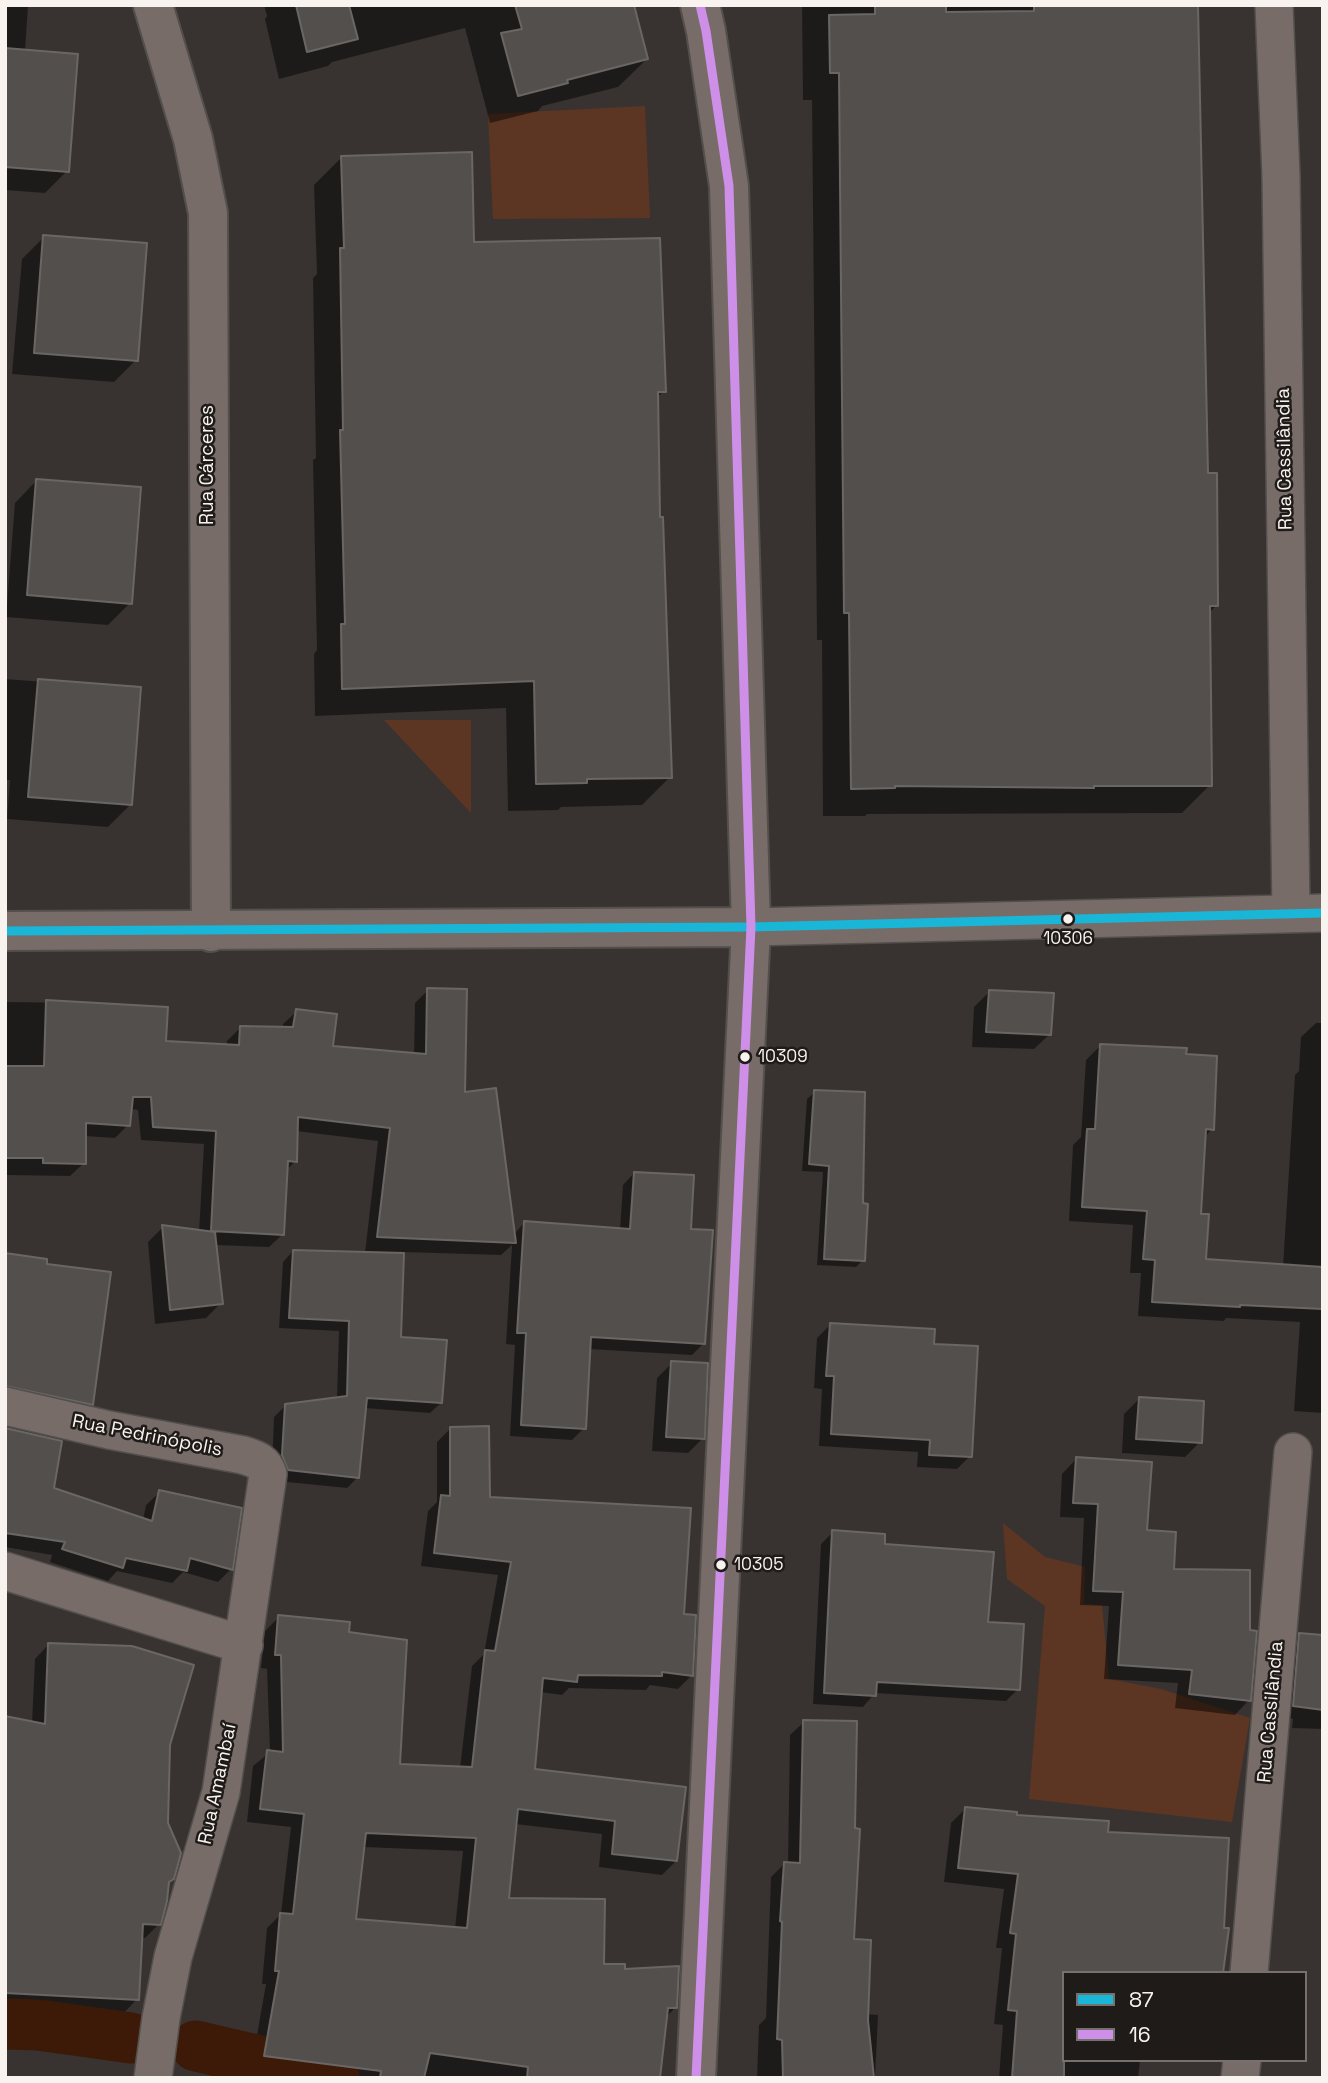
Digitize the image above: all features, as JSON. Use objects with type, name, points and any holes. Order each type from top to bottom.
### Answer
[{"type":"street","name":"Rua Cárceres","points":[[153,5],[193,139],[208,213],[211,932]]},
{"type":"street","points":[[696,2078],[751,927],[729,186],[700,5]]},
{"type":"street","name":"Rua Cassilândia","points":[[1274,5],[1307,913]]},
{"type":"street","points":[[5,931],[211,932],[751,927],[1307,913]]},
{"type":"street","name":"Rua Pedrinópolis","points":[[5,1406],[109,1430],[243,1455],[266,1466],[268,1486]]},
{"type":"street","name":"Rua Cassilândia","points":[[1249,1971],[1293,1452]]},
{"type":"street","name":"Rua Amambaí","points":[[153,2078],[173,1957],[220,1792],[268,1486]]},
{"type":"street","points":[[5,1572],[244,1645]]},
{"type":"shaded area","points":[[645,106],[650,218],[493,219],[488,114]]},
{"type":"shaded area","points":[[384,720],[471,720],[471,813]]},
{"type":"shaded area","points":[[1003,1523],[1045,1557],[1085,1567],[1084,1604],[1102,1605],[1109,1679],[1161,1689],[1250,1718],[1232,1822],[1029,1799],[1045,1606],[1007,1579]]},
{"type":"building","points":[[296,5],[349,5],[358,39],[307,52]]},
{"type":"building","points":[[515,5],[634,5],[648,59],[518,96],[501,33],[522,29]]},
{"type":"building","points":[[875,5],[946,5],[946,12],[1034,11],[1034,6],[1198,5],[1208,473],[1217,473],[1218,606],[1210,606],[1212,786],[895,786],[851,789],[849,613],[844,613],[839,73],[830,73],[829,15],[875,14]]},
{"type":"building","points":[[5,48],[78,54],[69,172],[5,167]]},
{"type":"building","points":[[472,152],[474,242],[660,238],[666,392],[658,392],[660,517],[663,517],[672,778],[587,779],[587,783],[536,784],[534,681],[342,689],[341,624],[345,624],[340,430],[343,430],[340,248],[344,248],[341,156]]},
{"type":"building","points":[[43,235],[147,243],[138,361],[34,353]]},
{"type":"building","points":[[36,479],[141,487],[132,604],[27,595]]},
{"type":"building","points":[[38,679],[141,687],[132,805],[28,797]]},
{"type":"building","points":[[427,988],[467,989],[465,1092],[496,1088],[516,1243],[377,1237],[390,1128],[298,1117],[297,1162],[288,1161],[284,1235],[211,1231],[216,1131],[153,1127],[151,1097],[133,1097],[130,1126],[86,1123],[86,1164],[43,1163],[43,1158],[5,1158],[5,1066],[44,1066],[46,1000],[168,1007],[166,1041],[239,1045],[240,1026],[293,1027],[296,1009],[337,1014],[333,1046],[426,1054]]},
{"type":"building","points":[[989,990],[1054,993],[1051,1035],[986,1032]]},
{"type":"building","points":[[1100,1044],[1187,1048],[1186,1054],[1217,1056],[1214,1130],[1206,1129],[1201,1214],[1209,1214],[1206,1259],[1323,1267],[1323,1309],[1152,1302],[1155,1260],[1143,1259],[1147,1211],[1082,1207],[1087,1129],[1095,1129]]},
{"type":"building","points":[[814,1090],[865,1092],[863,1203],[868,1204],[865,1261],[824,1259],[829,1166],[809,1164]]},
{"type":"building","points":[[634,1172],[694,1175],[691,1229],[713,1230],[705,1344],[591,1337],[586,1429],[521,1425],[526,1333],[517,1333],[524,1221],[630,1229]]},
{"type":"building","points":[[162,1225],[215,1232],[223,1304],[170,1310]]},
{"type":"building","points":[[293,1250],[404,1253],[401,1337],[447,1340],[442,1403],[367,1398],[359,1478],[288,1470],[282,1455],[285,1404],[347,1396],[349,1321],[289,1318]]},
{"type":"building","points":[[5,1253],[47,1259],[47,1264],[111,1272],[93,1405],[5,1386]]},
{"type":"building","points":[[830,1323],[935,1329],[934,1344],[978,1346],[972,1457],[929,1455],[930,1440],[831,1434],[834,1376],[826,1376]]},
{"type":"building","points":[[671,1361],[708,1363],[705,1439],[666,1437]]},
{"type":"building","points":[[1139,1397],[1204,1401],[1202,1443],[1136,1439]]},
{"type":"building","points":[[489,1426],[490,1497],[691,1508],[684,1614],[696,1615],[693,1676],[662,1672],[662,1676],[578,1675],[577,1682],[543,1678],[535,1769],[686,1787],[677,1861],[612,1854],[615,1821],[518,1809],[509,1898],[605,1899],[604,1964],[625,1964],[625,1969],[679,1966],[677,2008],[668,2008],[660,2078],[527,2078],[528,2067],[430,2053],[424,2078],[380,2078],[381,2071],[264,2056],[279,1971],[275,1971],[280,1913],[293,1914],[304,1814],[260,1809],[267,1750],[283,1752],[281,1655],[275,1655],[278,1615],[350,1622],[349,1632],[407,1640],[400,1764],[472,1767],[485,1650],[495,1651],[511,1562],[434,1553],[441,1495],[450,1496],[450,1427]],"holes":[[[366,1833],[476,1838],[467,1928],[356,1919]]]},
{"type":"building","points":[[5,1428],[62,1441],[54,1488],[152,1521],[159,1490],[242,1508],[233,1570],[190,1558],[187,1571],[126,1558],[123,1568],[62,1549],[65,1542],[5,1533]]},
{"type":"building","points":[[1076,1457],[1152,1462],[1147,1530],[1176,1532],[1174,1569],[1250,1570],[1250,1630],[1257,1631],[1251,1701],[1189,1694],[1192,1670],[1118,1665],[1123,1592],[1093,1591],[1098,1504],[1073,1503]]},
{"type":"building","points":[[832,1530],[885,1534],[885,1544],[994,1552],[988,1622],[1024,1624],[1020,1690],[877,1682],[876,1696],[824,1693]]},
{"type":"building","points":[[1299,1633],[1323,1635],[1323,1710],[1293,1706]]},
{"type":"building","points":[[48,1643],[132,1646],[194,1665],[170,1745],[168,1823],[181,1853],[174,1879],[169,1882],[161,1925],[143,1924],[139,2000],[5,1993],[5,1716],[45,1724]]},
{"type":"building","points":[[803,1720],[857,1721],[855,1828],[860,1829],[854,1939],[871,1940],[868,2020],[874,2078],[783,2078],[782,2040],[777,2039],[780,1921],[784,1862],[800,1863]]},
{"type":"building","points":[[965,1807],[1017,1812],[1017,1815],[1109,1821],[1108,1832],[1229,1838],[1224,1928],[1229,1928],[1223,1971],[1062,1971],[1064,2078],[1012,2078],[1017,2011],[1008,2010],[1016,1934],[1010,1933],[1018,1874],[958,1868]]},
{"type":"waterway","points":[[5,2024],[38,2025],[131,2038]]},
{"type":"waterway","points":[[196,2046],[334,2078]]},
{"type":"transit line","name":"16","points":[[696,2078],[751,927],[729,186],[700,5]]},
{"type":"transit line","name":"87","points":[[5,931],[751,927],[1323,913]]},
{"type":"place","name":"10306","points":[[1068,919]]},
{"type":"place","name":"10309","points":[[745,1057]]},
{"type":"place","name":"10305","points":[[721,1565]]}]
